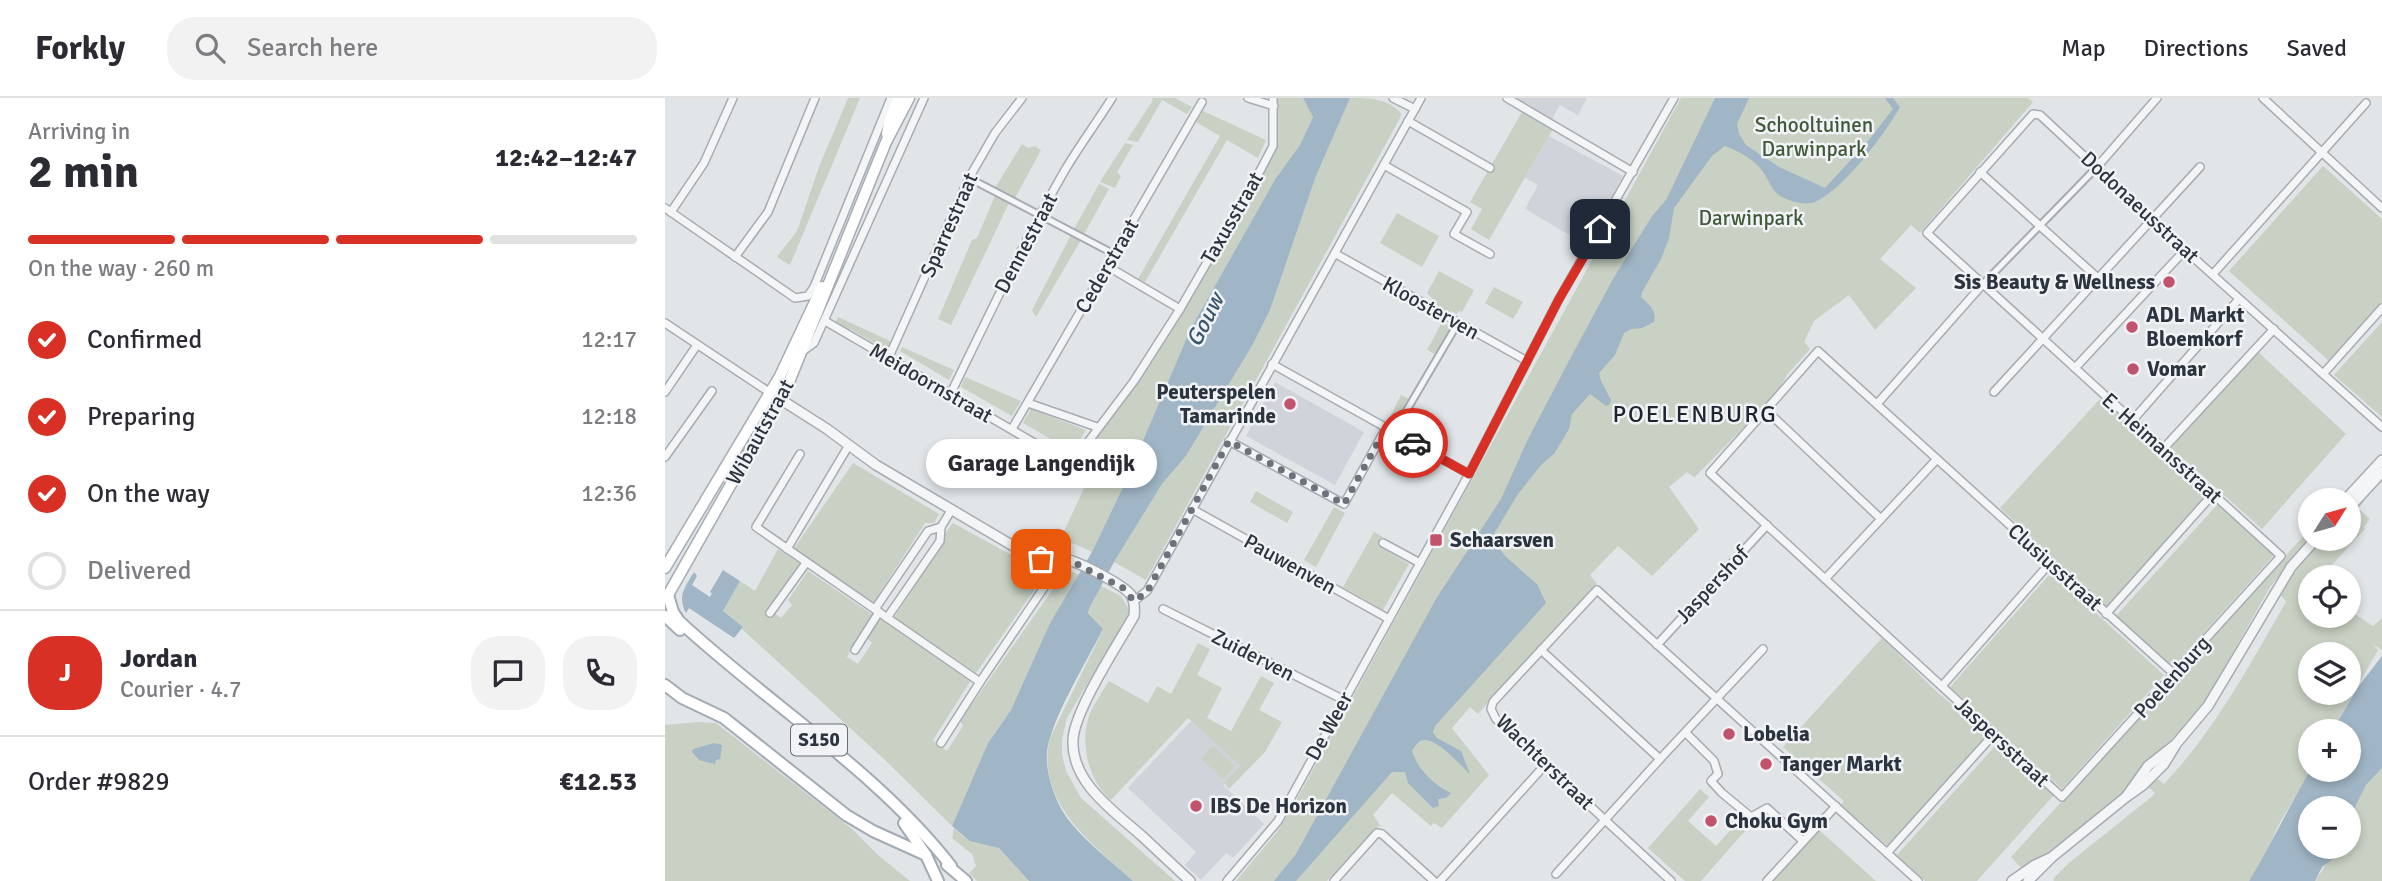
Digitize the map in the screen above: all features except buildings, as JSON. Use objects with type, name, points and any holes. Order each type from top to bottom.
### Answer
[{"type":"main road","name":"Wibautstraat","points":[[669,595],[780,399],[803,351],[885,142],[890,119],[904,101]]},
{"type":"main road","name":"Wibautstraat","points":[[665,568],[780,376],[815,293],[836,262]]},
{"type":"main road","name":"S150","points":[[669,595],[673,611],[680,621],[862,775],[932,842],[966,881]]},
{"type":"main road","name":"S150","points":[[665,616],[909,828],[938,881]]},
{"type":"main road","name":"S150","points":[[665,685],[683,698],[723,718],[846,815],[873,831],[951,866]]},
{"type":"street","points":[[733,98],[704,163],[668,210],[795,298],[815,293]]},
{"type":"street","points":[[735,257],[768,212],[815,98]]},
{"type":"street","name":"Wibautstraat","points":[[815,293],[891,98]]},
{"type":"street","points":[[803,351],[814,343],[825,321],[924,98]]},
{"type":"street","name":"Sparrestraat","points":[[888,359],[969,178],[995,133],[1022,98]]},
{"type":"street","name":"Dennestraat","points":[[950,395],[1040,214],[1112,98]]},
{"type":"street","points":[[1248,98],[1274,102]]},
{"type":"street","points":[[1393,98],[1415,109]]},
{"type":"street","points":[[1134,601],[1147,592],[1421,98]]},
{"type":"street","points":[[1507,98],[1633,172]]},
{"type":"street","name":"De Weer","points":[[1227,881],[1278,821],[1469,474],[1559,299],[1674,98]]},
{"type":"street","points":[[1877,404],[1983,284],[2097,167],[2157,98]]},
{"type":"street","points":[[2264,98],[2382,207]]},
{"type":"street","name":"Wibautstraat","points":[[904,101],[911,124]]},
{"type":"street","name":"Cederstraat","points":[[1012,429],[1202,102]]},
{"type":"street","name":"Taxusstraat","points":[[1097,427],[1134,381],[1180,309],[1273,146],[1274,102]]},
{"type":"street","points":[[2213,274],[2365,103]]},
{"type":"street","name":"Dodonaeusstraat","points":[[1980,172],[2033,114],[2040,115],[2382,428]]},
{"type":"street","points":[[1408,121],[1490,167]]},
{"type":"street","points":[[1384,166],[1467,212],[1454,234],[1490,254]]},
{"type":"street","points":[[1994,392],[2200,167]]},
{"type":"street","points":[[1980,172],[2099,279]]},
{"type":"street","name":"E. Heimansstraat","points":[[1980,172],[1927,233],[2281,556]]},
{"type":"street","points":[[969,178],[1114,254]]},
{"type":"street","points":[[2075,368],[2185,250]]},
{"type":"street","name":"Kloosterven","points":[[1336,254],[1527,361]]},
{"type":"street","points":[[1107,266],[1180,309]]},
{"type":"street","points":[[2132,421],[2239,299]]},
{"type":"street","points":[[2323,374],[2382,308]]},
{"type":"street","name":"Meidoornstraat","points":[[825,321],[1060,458],[1070,460],[1079,454],[1097,427]]},
{"type":"street","points":[[665,323],[876,465],[1025,553],[1035,558],[1073,562],[1127,591],[1134,601],[1134,616],[1080,712],[1073,739],[1074,755],[1082,776],[1099,798],[1190,881]]},
{"type":"street","points":[[1394,432],[1458,323]]},
{"type":"street","points":[[2163,449],[2274,329]]},
{"type":"street","points":[[665,392],[697,345]]},
{"type":"street","name":"Clusiusstraat","points":[[1766,410],[1818,351],[2174,674]]},
{"type":"street","points":[[1272,364],[1469,474]]},
{"type":"street","points":[[665,457],[712,391]]},
{"type":"street","points":[[1028,403],[1097,427]]},
{"type":"street","points":[[1766,410],[1881,519]]},
{"type":"street","name":"Jaspersstraat","points":[[1766,410],[1710,473],[2062,797]]},
{"type":"street","points":[[1229,441],[1344,504],[1386,428]]},
{"type":"street","points":[[787,549],[849,445]]},
{"type":"street","points":[[800,454],[756,527],[980,682]]},
{"type":"street","points":[[1825,579],[1937,459]]},
{"type":"street","points":[[2356,488],[2382,460]]},
{"type":"street","points":[[2361,495],[2382,472]]},
{"type":"street","points":[[2106,614],[2213,494]]},
{"type":"street","points":[[887,618],[940,541],[941,527],[951,509]]},
{"type":"street","name":"Pauwenven","points":[[1192,509],[1389,619]]},
{"type":"street","name":"Jaspershof","points":[[1657,645],[1767,525]]},
{"type":"street","points":[[855,650],[928,531],[941,527]]},
{"type":"street","points":[[1383,543],[1420,563]]},
{"type":"street","name":"Poelenburg","points":[[2028,881],[2052,857],[2156,773],[2208,706],[2291,567],[2305,551]]},
{"type":"street","name":"Poelenburg","points":[[2062,797],[2281,556]]},
{"type":"street","points":[[941,743],[1047,583],[1055,561]]},
{"type":"street","points":[[770,613],[806,563]]},
{"type":"street","name":"Jaspersstraat","points":[[1942,686],[2050,563]]},
{"type":"street","points":[[1660,759],[1541,650],[1597,590],[1918,881]]},
{"type":"street","name":"Zuiderven","points":[[1163,609],[1344,700]]},
{"type":"street","points":[[1604,820],[1763,649]]},
{"type":"street","name":"Wachterstraat","points":[[1541,650],[1493,702],[1491,709],[1496,719],[1671,881]]},
{"type":"street","points":[[1686,733],[1714,761],[1718,774],[1711,781],[1722,793],[1751,817],[1767,808],[1803,841]]},
{"type":"street","points":[[1887,853],[1994,734]]},
{"type":"street","points":[[1440,881],[1545,765]]},
{"type":"street","points":[[1767,881],[1836,806]]},
{"type":"street","name":"Wachterstraat","points":[[1556,874],[1604,820]]},
{"type":"street","points":[[1334,881],[1377,832],[1434,881]]},
{"type":"street","name":"Poelenburg","points":[[2013,881],[2052,857]]},
{"type":"street","points":[[1656,881],[1663,874]]},
{"type":"shaded area","points":[[1516,98],[1587,98],[1578,115],[1560,105],[1552,119]]},
{"type":"shaded area","points":[[1549,136],[1623,176],[1585,244],[1525,209],[1538,185],[1525,178]]},
{"type":"shaded area","points":[[1275,382],[1364,432],[1335,485],[1246,436]]},
{"type":"shaded area","name":"IBS De Horizon","points":[[1191,721],[1240,766],[1223,785],[1264,824],[1233,858],[1226,853],[1201,880],[1185,865],[1196,852],[1128,788]]},
{"type":"green space","points":[[848,98],[860,98],[790,265],[777,257],[797,231],[819,167]]},
{"type":"green space","points":[[1152,98],[1175,98],[1192,107],[1187,114],[1162,100],[1138,142],[1127,140],[1153,100]]},
{"type":"green space","points":[[1278,98],[1303,98],[1313,117],[1300,145],[1276,178],[1191,328],[1124,485],[1092,552],[1075,544],[1059,542],[1085,486],[1065,474],[1085,454],[1151,362],[1207,261],[1252,191],[1277,143]]},
{"type":"green space","points":[[1350,98],[1384,102],[1401,113],[1400,118],[1146,580],[1114,562],[1162,484],[1186,456],[1253,344],[1270,310],[1316,176]]},
{"type":"green space","name":"Darwinpark","points":[[1681,98],[2028,98],[2033,102],[1920,233],[1911,225],[1880,259],[1916,288],[1875,330],[1849,295],[1814,321],[1804,342],[1810,349],[1787,375],[1778,392],[1696,476],[1687,472],[1669,487],[1699,529],[1652,576],[1618,546],[1590,575],[1597,584],[1478,714],[1470,707],[1452,728],[1489,775],[1442,828],[1434,823],[1431,826],[1392,793],[1373,815],[1380,825],[1327,881],[1236,881],[1277,832],[1292,808]]},
{"type":"green space","points":[[1203,111],[1266,140],[1258,158],[1227,140],[1145,282],[1138,279],[1220,136],[1196,122]]},
{"type":"green space","points":[[1522,112],[1553,129],[1489,240],[1471,229],[1482,209],[1470,202]]},
{"type":"green space","points":[[1125,143],[1133,145],[1117,172],[1121,176],[1115,188],[1100,182]]},
{"type":"green space","points":[[1022,144],[1041,150],[1015,198],[995,188]]},
{"type":"green space","points":[[2323,166],[2382,219],[2382,303],[2329,361],[2229,271]]},
{"type":"green space","points":[[1099,184],[1109,189],[1084,234],[1074,229]]},
{"type":"green space","points":[[995,196],[1009,203],[951,325],[938,319],[972,240],[977,238]]},
{"type":"green space","points":[[1397,213],[1439,236],[1422,267],[1380,243]]},
{"type":"green space","points":[[1072,233],[1082,238],[1036,317],[1032,310]]},
{"type":"green space","points":[[1439,271],[1474,290],[1462,312],[1457,314],[1451,311],[1449,315],[1431,304],[1433,299],[1427,293]]},
{"type":"green space","points":[[1494,287],[1523,302],[1513,319],[1485,303]]},
{"type":"green space","points":[[838,317],[886,339],[891,342],[889,346],[884,349],[850,329],[847,331],[835,324]]},
{"type":"green space","points":[[1442,322],[1455,330],[1441,357],[1427,350]]},
{"type":"green space","points":[[2382,322],[2382,417],[2334,375]]},
{"type":"green space","points":[[902,347],[954,370],[949,380],[900,351]]},
{"type":"green space","points":[[2256,350],[2346,434],[2262,529],[2169,446]]},
{"type":"green space","points":[[965,377],[1021,401],[1012,416],[961,387]]},
{"type":"green space","points":[[1401,395],[1415,402],[1400,430],[1387,423]]},
{"type":"green space","points":[[2099,400],[2208,497],[2107,607],[2000,508]]},
{"type":"green space","points":[[1031,409],[1086,430],[1072,451],[1023,423]]},
{"type":"green space","points":[[853,463],[939,514],[934,523],[925,523],[874,602],[868,602],[793,550]]},
{"type":"green space","points":[[1256,491],[1293,512],[1287,523],[1250,502]]},
{"type":"green space","points":[[2218,504],[2274,555],[2173,667],[2116,616]]},
{"type":"green space","points":[[1334,507],[1345,513],[1316,567],[1304,560]]},
{"type":"green space","points":[[2361,511],[2370,519],[2361,533]]},
{"type":"green space","points":[[953,523],[1041,571],[1040,582],[976,673],[894,618]]},
{"type":"green space","points":[[1374,532],[1383,537],[1378,546],[1409,564],[1383,610],[1343,587]]},
{"type":"green space","points":[[2298,542],[2299,551],[2270,587],[2207,698],[2183,728],[2123,793],[2060,845],[2022,869],[2011,857]]},
{"type":"green space","points":[[778,549],[801,564],[771,611],[781,618],[792,605],[788,600],[808,571],[873,615],[847,657],[858,664],[872,643],[867,638],[880,618],[971,680],[933,740],[947,751],[963,726],[960,721],[1051,592],[1061,567],[1079,575],[1050,623],[1011,710],[988,743],[952,826],[885,760],[723,611],[740,581],[755,591]]},
{"type":"green space","points":[[2312,551],[2345,551],[2332,565],[2301,565]]},
{"type":"green space","points":[[2298,569],[2298,628],[2361,628],[2361,618],[2373,626],[2382,618],[2382,650],[2372,644],[2378,650],[2361,680],[2361,642],[2298,642],[2298,705],[2347,705],[2339,719],[2298,719],[2298,782],[2303,782],[2277,828],[2266,855],[2249,881],[2054,881],[2070,862],[2150,798],[2155,793],[2147,786],[2156,778],[2164,784],[2199,742],[2230,697],[2286,602],[2279,592]]},
{"type":"green space","points":[[2050,574],[2164,675],[2062,789],[1950,687]]},
{"type":"green space","points":[[1101,586],[1121,596],[1130,611],[1067,718],[1062,739],[1066,771],[1081,798],[1175,881],[1133,881],[1084,836],[1059,801],[1051,782],[1048,761],[1050,738],[1103,630],[1088,612]]},
{"type":"green space","points":[[1882,638],[1937,692],[1989,736],[1889,847],[1841,805],[1844,801],[1783,747]]},
{"type":"green space","points":[[1198,643],[1210,649],[1197,675],[1222,688],[1207,718],[1231,731],[1261,676],[1274,683],[1259,710],[1282,722],[1265,752],[1229,789],[1224,783],[1240,766],[1188,718],[1111,800],[1096,781],[1087,758],[1086,733],[1092,709],[1109,681],[1148,703],[1157,686],[1171,694]]},
{"type":"green space","points":[[716,723],[852,829],[910,881],[665,881],[665,725]]},
{"type":"green space","points":[[1997,744],[2054,795],[1977,881],[1925,881],[1897,855]]},
{"type":"green space","points":[[1213,746],[1235,766],[1223,779],[1201,759]]},
{"type":"green space","points":[[2382,768],[2382,881],[2315,881],[2330,859],[2361,859],[2360,796],[2366,785]]},
{"type":"green space","points":[[1700,789],[1709,797],[1688,821],[1716,846],[1737,823],[1745,831],[1701,881],[1685,881],[1648,848]]},
{"type":"green space","points":[[954,828],[963,836],[999,848],[1029,881],[977,881],[969,873],[976,866],[972,854],[952,838]]},
{"type":"green space","points":[[1818,829],[1876,881],[1772,881]]},
{"type":"water","name":"Gouw","points":[[1303,98],[1350,98],[1316,176],[1270,310],[1253,344],[1186,456],[1162,484],[1114,562],[1089,609],[1088,613],[1103,629],[1062,707],[1047,752],[1052,786],[1067,818],[1133,881],[1029,881],[999,848],[970,841],[952,826],[988,743],[1011,710],[1050,623],[1092,552],[1124,485],[1191,328],[1276,178],[1300,145],[1313,117]]},
{"type":"water","points":[[1715,98],[1749,98],[1737,124],[1739,134],[1746,145],[1779,167],[1825,188],[1893,109],[1885,98],[1893,98],[1900,107],[1874,146],[1850,174],[1826,196],[1815,202],[1797,202],[1779,195],[1760,168],[1736,150],[1725,146],[1712,156],[1674,208],[1669,238],[1661,259],[1642,292],[1641,297],[1653,311],[1654,322],[1624,333],[1615,355],[1599,373],[1611,400],[1609,405],[1606,406],[1590,394],[1572,414],[1569,429],[1554,454],[1542,464],[1518,494],[1495,532],[1493,541],[1506,557],[1537,584],[1546,603],[1435,726],[1433,732],[1437,738],[1461,751],[1470,774],[1439,746],[1426,740],[1420,741],[1412,750],[1417,763],[1432,781],[1451,793],[1446,798],[1438,799],[1439,806],[1433,808],[1408,783],[1405,772],[1392,772],[1296,881],[1274,881],[1296,854],[1436,599],[1501,499],[1528,439],[1571,357],[1613,279],[1652,216],[1666,200]]},
{"type":"water","points":[[723,570],[740,581],[723,611],[743,627],[734,638],[689,608],[686,613],[682,602],[683,592],[694,572],[697,576],[692,585],[710,597],[710,592]]},
{"type":"water","points":[[2382,656],[2382,768],[2366,785],[2360,796],[2298,796],[2298,859],[2333,859],[2322,867],[2315,881],[2249,881],[2304,782],[2361,782],[2361,719],[2339,719],[2347,705],[2361,705],[2361,683]]},
{"type":"water","points":[[714,743],[722,745],[720,759],[716,760],[715,764],[699,760],[692,752],[693,749]]},
{"type":"way so far","points":[[1041,559],[1073,562],[1123,588],[1134,601],[1147,592],[1229,441],[1344,504],[1386,428],[1413,443]]},
{"type":"place","name":"Sis Beauty & Wellness","points":[[2169,282]]},
{"type":"place","name":"ADL Markt Bloemkorf","points":[[2132,327]]},
{"type":"place","name":"Vomar","points":[[2133,369]]},
{"type":"place","name":"Peuterspelen Tamarinde","points":[[1290,404]]},
{"type":"place","name":"Schaarsven","points":[[1436,540]]},
{"type":"place","name":"Garage Langendijk","points":[[1041,559]]},
{"type":"place","name":"Lobelia","points":[[1729,734]]},
{"type":"place","name":"Tanger Markt","points":[[1766,764]]},
{"type":"place","name":"IBS De Horizon","points":[[1196,806]]},
{"type":"place","name":"Choku Gym","points":[[1711,821]]},
{"type":"district","name":"POELENBURG","points":[[1695,414]]},
{"type":"route","points":[[1413,443],[1469,474],[1559,299],[1600,229]]},
{"type":"park label","name":"Schooltuinen Darwinpark","points":[[1814,137]]}]
